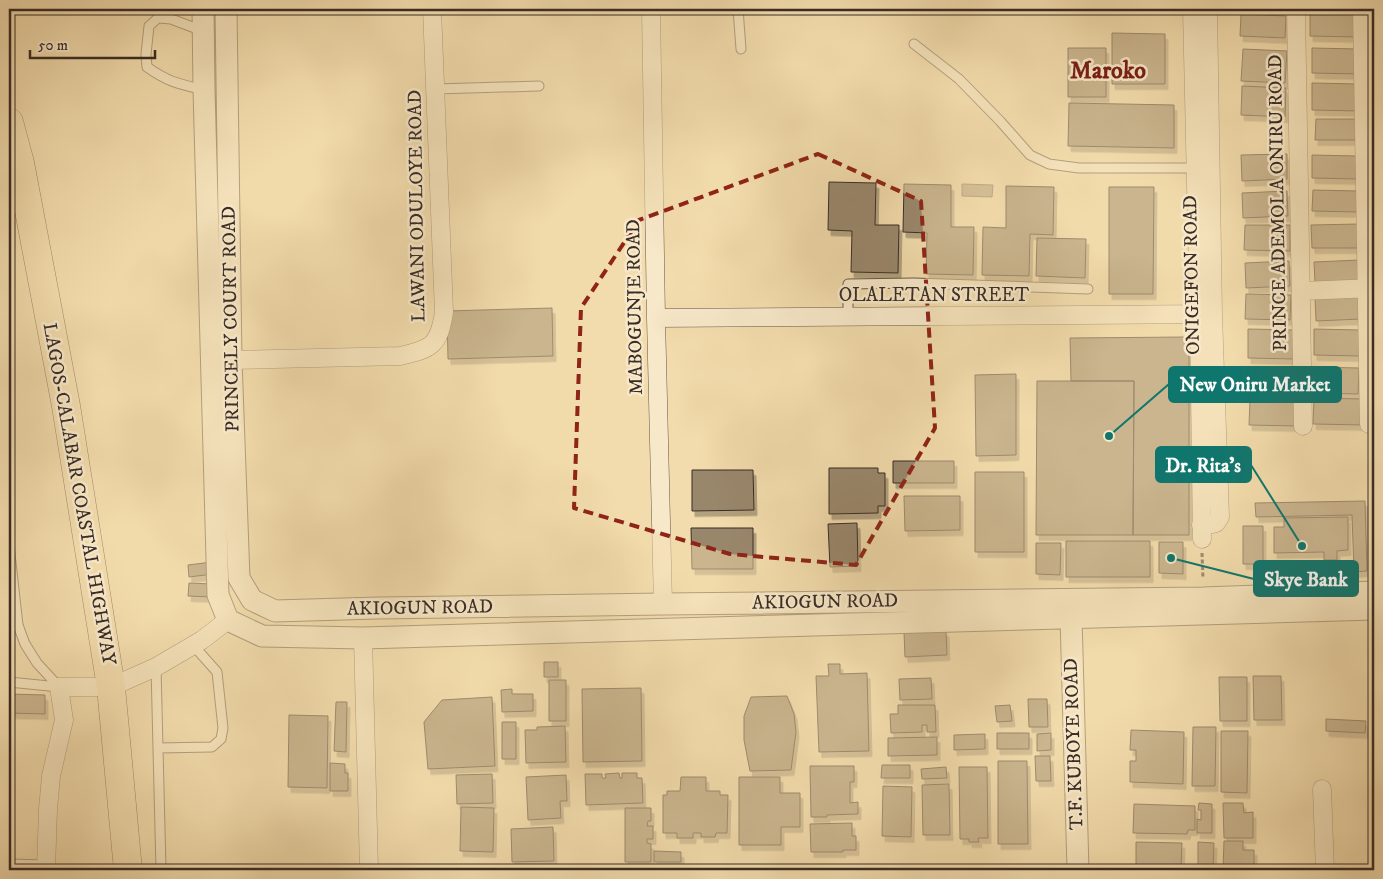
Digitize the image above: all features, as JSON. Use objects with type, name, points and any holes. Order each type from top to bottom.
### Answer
[{"type":"highway","name":"LAGOS-CALABAR COASTAL HIGHWAY","points":[[9,122],[20,163],[64,397],[111,687],[128,870]]},
{"type":"street","points":[[203,9],[218,595],[228,620],[262,636],[363,638],[1374,609]]},
{"type":"street","name":"PRINCELY COURT ROAD","points":[[226,9],[230,360],[239,578],[252,600],[275,611]]},
{"type":"street","name":"LAWANI ODULOYE ROAD","points":[[230,360],[400,356],[418,352],[432,345],[441,331],[444,312],[432,9]]},
{"type":"street","name":"MABOGUNJE ROAD","points":[[651,9],[663,604]]},
{"type":"street","name":"ONIGEFON ROAD","points":[[1192,9],[1195,168],[1220,517],[1216,523],[1208,525],[1201,532]]},
{"type":"street","name":"ONIGEFON ROAD","points":[[1206,314],[1208,9]]},
{"type":"street","name":"PRINCE ADEMOLA ONIRU ROAD","points":[[1296,9],[1303,426]]},
{"type":"street","points":[[1362,9],[1370,289],[1369,424]]},
{"type":"street","points":[[1301,291],[1370,289]]},
{"type":"street","name":"OLALETAN STREET","points":[[656,318],[1206,314]]},
{"type":"street","name":"AKIOGUN ROAD","points":[[275,611],[377,608],[1203,598],[1374,592]]},
{"type":"street","name":"T.F. KUBOYE ROAD","points":[[1071,617],[1078,870]]},
{"type":"street","points":[[46,867],[51,776],[64,720],[59,687],[111,687],[156,667],[193,645],[228,620]]},
{"type":"street","points":[[363,638],[369,870]]},
{"type":"street","points":[[1322,789],[1325,870]]},
{"type":"lane","points":[[738,9],[741,49]]},
{"type":"lane","points":[[203,31],[171,19],[158,18],[149,26],[146,54],[147,66],[162,77],[174,83],[204,90]]},
{"type":"lane","points":[[914,44],[959,79],[1030,155],[1049,164],[1079,168],[1195,168]]},
{"type":"lane","points":[[436,89],[539,86]]},
{"type":"lane","points":[[848,317],[848,284],[914,283],[1088,290]]},
{"type":"lane","points":[[9,545],[18,625],[36,663],[59,687]]},
{"type":"lane","points":[[158,748],[212,747],[221,739],[223,728],[217,672],[193,645]]},
{"type":"lane","points":[[156,667],[160,870]]},
{"type":"lane","points":[[9,682],[59,687]]},
{"type":"lane","points":[[9,864],[46,867]]},
{"type":"path","points":[[1201,532],[1203,598]]},
{"type":"highlighted area","points":[[818,154],[921,201],[935,428],[856,565],[730,554],[574,508],[581,308],[639,220]]},
{"type":"shaded area","points":[[962,184],[993,185],[992,197],[962,196]]},
{"type":"building","points":[[1310,12],[1356,13],[1356,37],[1310,36]]},
{"type":"building","points":[[1241,14],[1286,16],[1285,38],[1240,36]]},
{"type":"building","points":[[1112,33],[1165,34],[1165,84],[1112,84]]},
{"type":"building","points":[[1068,48],[1106,48],[1106,97],[1068,97]]},
{"type":"building","points":[[1312,48],[1359,49],[1359,74],[1312,73]]},
{"type":"building","points":[[1243,49],[1287,51],[1285,83],[1241,81]]},
{"type":"building","points":[[1312,83],[1358,84],[1358,111],[1312,110]]},
{"type":"building","points":[[1242,86],[1286,88],[1285,117],[1241,115]]},
{"type":"building","points":[[1069,103],[1174,105],[1174,148],[1068,146]]},
{"type":"building","points":[[1316,119],[1361,119],[1360,140],[1315,140]]},
{"type":"building","points":[[1287,154],[1287,179],[1242,181],[1241,155]]},
{"type":"building","points":[[1312,155],[1356,156],[1356,179],[1312,178]]},
{"type":"building","points":[[829,182],[876,183],[875,225],[899,225],[898,273],[851,272],[852,231],[828,230]]},
{"type":"building","points":[[904,184],[951,185],[951,227],[974,227],[973,275],[926,274],[927,233],[903,232]]},
{"type":"building","points":[[1006,186],[1054,187],[1053,235],[1030,234],[1029,276],[982,275],[983,227],[1006,228]]},
{"type":"building","points":[[1109,187],[1154,187],[1153,294],[1109,294]]},
{"type":"building","points":[[1313,190],[1358,191],[1358,212],[1312,211]]},
{"type":"building","points":[[1287,191],[1288,216],[1243,218],[1242,193]]},
{"type":"building","points":[[1359,224],[1360,248],[1312,248],[1311,225]]},
{"type":"building","points":[[1245,225],[1290,225],[1290,251],[1244,250]]},
{"type":"building","points":[[1037,238],[1086,239],[1085,278],[1036,276]]},
{"type":"building","points":[[1359,260],[1359,280],[1315,282],[1314,262]]},
{"type":"building","points":[[1289,261],[1290,286],[1246,288],[1245,263]]},
{"type":"building","points":[[1246,294],[1291,295],[1290,320],[1245,319]]},
{"type":"building","points":[[1360,296],[1361,319],[1316,321],[1315,298]]},
{"type":"building","points":[[552,308],[553,356],[448,359],[447,311]]},
{"type":"building","points":[[1248,329],[1294,330],[1293,359],[1248,358]]},
{"type":"building","points":[[1314,329],[1360,330],[1360,356],[1314,355]]},
{"type":"building","points":[[1189,337],[1189,535],[1133,535],[1134,381],[1071,381],[1070,338]]},
{"type":"building","points":[[1313,367],[1359,368],[1358,394],[1312,393]]},
{"type":"building","points":[[1016,374],[1016,455],[976,456],[975,375]]},
{"type":"building","points":[[1037,381],[1134,381],[1133,535],[1036,535]]},
{"type":"building","points":[[1314,398],[1363,399],[1363,425],[1313,424]]},
{"type":"building","points":[[1250,400],[1296,401],[1295,426],[1249,425]]},
{"type":"building","points":[[893,461],[954,461],[954,483],[893,483]]},
{"type":"building","points":[[829,468],[878,468],[878,473],[885,473],[885,506],[878,506],[878,513],[829,514]]},
{"type":"building","points":[[692,470],[753,470],[754,510],[692,511]]},
{"type":"building","points":[[975,472],[1024,472],[1024,552],[975,552]]},
{"type":"building","points":[[904,496],[960,496],[960,530],[905,531]]},
{"type":"building","points":[[1365,501],[1367,571],[1354,572],[1352,515],[1256,517],[1255,503]]},
{"type":"building","points":[[1348,517],[1348,550],[1337,551],[1337,560],[1324,560],[1324,552],[1274,553],[1274,527],[1284,527],[1284,518]]},
{"type":"building","points":[[857,523],[858,566],[830,567],[828,524]]},
{"type":"building","points":[[1243,526],[1263,526],[1263,564],[1243,564]]},
{"type":"building","points":[[691,528],[753,528],[753,569],[692,569]]},
{"type":"building","points":[[1066,541],[1150,541],[1150,577],[1066,577]]},
{"type":"building","points":[[1159,542],[1183,542],[1183,574],[1159,573]]},
{"type":"building","points":[[1036,543],[1061,543],[1060,575],[1036,574]]},
{"type":"building","points":[[212,562],[213,574],[189,577],[188,565]]},
{"type":"building","points":[[189,583],[212,584],[211,597],[188,596]]},
{"type":"building","points":[[946,631],[947,655],[905,657],[904,632]]},
{"type":"building","points":[[544,662],[558,662],[558,677],[544,677]]},
{"type":"building","points":[[828,664],[840,664],[840,674],[867,673],[869,751],[819,752],[816,676],[829,676]]},
{"type":"building","points":[[1253,676],[1281,676],[1282,720],[1254,720]]},
{"type":"building","points":[[1219,677],[1247,677],[1247,721],[1220,721]]},
{"type":"building","points":[[931,678],[932,699],[900,700],[899,679]]},
{"type":"building","points":[[549,680],[566,680],[566,721],[549,721]]},
{"type":"building","points":[[641,688],[642,761],[583,762],[582,689]]},
{"type":"building","points":[[512,689],[512,694],[533,694],[533,711],[502,712],[501,690]]},
{"type":"building","points":[[9,694],[45,695],[45,714],[9,713]]},
{"type":"building","points":[[787,696],[794,714],[796,732],[791,770],[750,771],[744,740],[744,716],[751,697]]},
{"type":"building","points":[[492,697],[495,766],[428,769],[424,722],[442,700]]},
{"type":"building","points":[[1028,699],[1047,699],[1048,727],[1029,727]]},
{"type":"building","points":[[336,702],[347,702],[346,752],[334,751]]},
{"type":"building","points":[[898,705],[935,705],[936,732],[927,732],[927,725],[922,725],[922,732],[891,733],[890,714],[898,714]]},
{"type":"building","points":[[1010,705],[1012,721],[997,722],[995,706]]},
{"type":"building","points":[[289,715],[328,716],[327,788],[288,787]]},
{"type":"building","points":[[1326,719],[1366,721],[1365,733],[1326,731]]},
{"type":"building","points":[[502,722],[516,722],[516,759],[502,759]]},
{"type":"building","points":[[565,726],[566,762],[526,763],[525,730],[537,730],[537,727]]},
{"type":"building","points":[[1193,727],[1216,727],[1215,786],[1192,786]]},
{"type":"building","points":[[1131,730],[1184,732],[1183,784],[1130,782],[1130,761],[1136,761],[1136,750],[1130,750]]},
{"type":"building","points":[[1221,731],[1248,731],[1247,793],[1221,792]]},
{"type":"building","points":[[997,733],[1029,733],[1029,749],[997,749]]},
{"type":"building","points":[[1051,733],[1051,750],[1037,751],[1037,734]]},
{"type":"building","points":[[985,734],[985,749],[954,750],[954,735]]},
{"type":"building","points":[[937,737],[937,755],[888,756],[888,738]]},
{"type":"building","points":[[1035,756],[1050,756],[1051,781],[1036,781]]},
{"type":"building","points":[[998,761],[1027,761],[1028,844],[998,844]]},
{"type":"building","points":[[330,763],[345,764],[345,773],[348,773],[348,791],[330,791]]},
{"type":"building","points":[[882,765],[910,765],[910,778],[881,778]]},
{"type":"building","points":[[810,766],[854,766],[854,782],[850,782],[850,803],[858,802],[858,814],[811,817]]},
{"type":"building","points":[[946,767],[947,778],[922,779],[921,769]]},
{"type":"building","points":[[959,767],[987,767],[988,838],[978,838],[979,842],[969,842],[969,839],[960,839]]},
{"type":"building","points":[[619,773],[620,778],[622,778],[622,773],[637,773],[637,778],[642,778],[643,803],[586,805],[585,774],[602,774],[602,778],[606,778],[605,774]]},
{"type":"building","points":[[492,774],[493,803],[457,804],[456,775]]},
{"type":"building","points":[[566,775],[567,801],[560,801],[561,818],[528,820],[526,777]]},
{"type":"building","points":[[681,777],[706,777],[706,791],[720,791],[720,795],[728,795],[727,833],[716,833],[715,837],[701,837],[701,833],[693,833],[693,838],[677,838],[677,833],[663,833],[663,795],[667,795],[667,791],[680,791]]},
{"type":"building","points":[[739,777],[780,777],[780,793],[800,793],[800,827],[781,827],[781,845],[739,845]]},
{"type":"building","points":[[949,784],[950,835],[923,835],[922,785]]},
{"type":"building","points":[[883,786],[912,787],[911,837],[882,836]]},
{"type":"building","points":[[1199,803],[1212,804],[1212,833],[1197,833],[1197,819],[1201,820],[1201,810],[1198,810]]},
{"type":"building","points":[[1223,803],[1243,803],[1244,813],[1253,812],[1253,838],[1224,838]]},
{"type":"building","points":[[1134,804],[1195,806],[1195,830],[1188,830],[1187,834],[1133,833]]},
{"type":"building","points":[[461,807],[494,808],[493,852],[460,851]]},
{"type":"building","points":[[625,808],[651,808],[651,821],[648,821],[647,826],[653,826],[653,839],[647,839],[647,843],[651,844],[651,862],[625,862]]},
{"type":"building","points":[[852,823],[852,836],[856,836],[856,850],[811,852],[810,824]]},
{"type":"building","points":[[553,827],[554,861],[512,862],[511,829]]},
{"type":"building","points":[[1224,841],[1243,841],[1243,850],[1254,850],[1254,870],[1223,870]]},
{"type":"building","points":[[1136,842],[1182,843],[1181,867],[1136,869]]},
{"type":"building","points":[[1198,842],[1214,843],[1213,870],[1198,870]]},
{"type":"building","points":[[654,851],[681,852],[681,862],[654,862]]},
{"type":"place","name":"New Oniru Market","points":[[1109,436]]},
{"type":"place","name":"Dr. Rita's","points":[[1302,546]]},
{"type":"place","name":"Skye Bank","points":[[1171,558]]},
{"type":"district","name":"Maroko","points":[[1108,71]]}]
